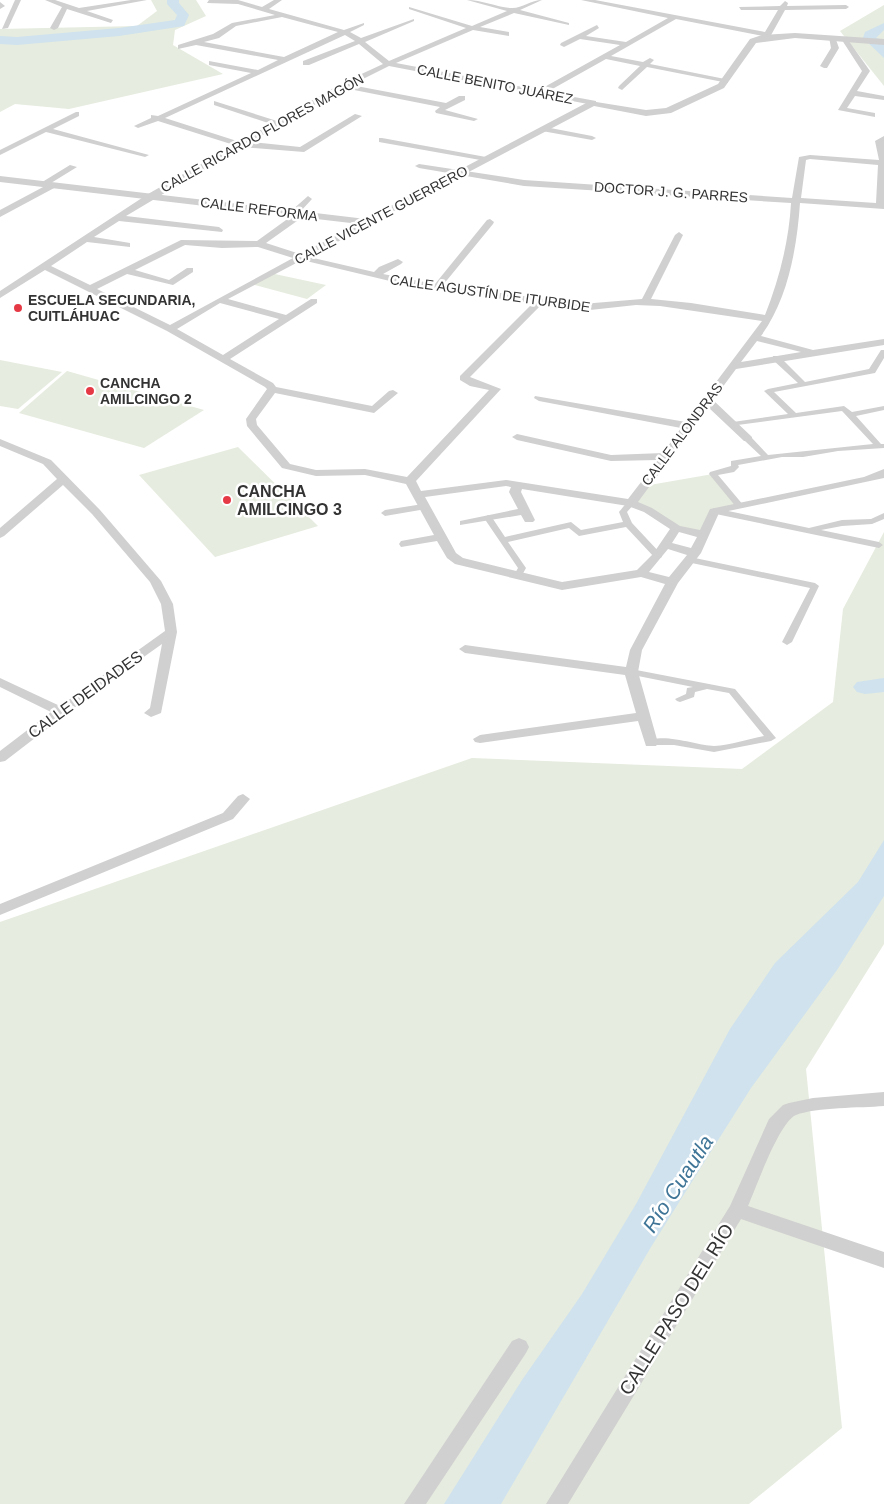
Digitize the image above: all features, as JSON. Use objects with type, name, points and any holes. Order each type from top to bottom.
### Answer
[{"type":"street","points":[[4,28],[18,0]]},
{"type":"street","points":[[48,0],[110,22]]},
{"type":"street","points":[[79,10],[144,0]]},
{"type":"street","points":[[263,8],[280,0]]},
{"type":"street","points":[[470,0],[512,12],[567,24]]},
{"type":"street","name":"CALLE RICARDO FLORES MAGÓN","points":[[0,295],[151,196],[343,86],[388,64],[539,0]]},
{"type":"street","points":[[584,0],[766,36],[884,42]]},
{"type":"street","points":[[766,36],[781,8],[788,0]]},
{"type":"street","name":"CALLE BENITO JUÁREZ","points":[[208,2],[236,1],[345,32],[360,40],[388,64],[646,113],[661,112],[721,86],[753,42],[766,36]]},
{"type":"street","points":[[54,28],[66,5]]},
{"type":"street","points":[[741,8],[846,6]]},
{"type":"street","points":[[411,8],[472,28],[506,34]]},
{"type":"street","points":[[181,47],[216,36],[244,20],[287,15]]},
{"type":"street","points":[[540,93],[675,17]]},
{"type":"street","points":[[306,63],[412,20]]},
{"type":"street","points":[[138,126],[288,60],[362,24]]},
{"type":"street","points":[[564,45],[597,27]]},
{"type":"street","points":[[580,37],[628,44]]},
{"type":"street","points":[[824,66],[835,48],[832,38]]},
{"type":"street","points":[[843,39],[866,71],[842,110],[872,115]]},
{"type":"street","points":[[196,43],[288,60]]},
{"type":"street","points":[[606,57],[725,81]]},
{"type":"street","points":[[622,88],[652,58]]},
{"type":"street","points":[[212,63],[259,72]]},
{"type":"street","points":[[343,86],[448,106]]},
{"type":"street","points":[[853,93],[884,98]]},
{"type":"street","points":[[462,98],[435,113],[474,119]]},
{"type":"street","points":[[217,103],[279,124]]},
{"type":"street","name":"CALLE VICENTE GUERRERO","points":[[170,329],[220,300],[303,258],[458,173],[593,103]]},
{"type":"street","points":[[0,153],[76,114]]},
{"type":"street","points":[[146,114],[243,144],[301,150],[358,116]]},
{"type":"street","points":[[545,129],[592,138]]},
{"type":"street","points":[[47,130],[146,155]]},
{"type":"street","points":[[882,139],[882,206]]},
{"type":"street","points":[[377,149],[386,140],[486,159]]},
{"type":"street","name":"CALLE ALONDRAS","points":[[631,503],[768,319],[778,294],[794,229],[802,159],[805,157],[881,163]]},
{"type":"street","name":"DOCTOR J. G. PARRES","points":[[419,166],[524,183],[882,206]]},
{"type":"street","points":[[0,214],[73,167]]},
{"type":"street","name":"CALLE REFORMA","points":[[0,178],[368,222]]},
{"type":"street","points":[[89,289],[184,242],[222,245],[259,244],[297,214],[308,199]]},
{"type":"street","points":[[119,218],[219,230]]},
{"type":"street","points":[[437,287],[490,222]]},
{"type":"street","points":[[645,302],[679,235]]},
{"type":"street","points":[[86,239],[127,245]]},
{"type":"street","name":"CALLE AGUSTÍN DE ITURBIDE","points":[[259,244],[303,258],[375,276],[437,287],[594,308],[645,302],[680,305],[768,319]]},
{"type":"street","points":[[375,276],[382,269],[398,262]]},
{"type":"street","points":[[45,266],[170,329],[269,385],[272,389],[374,410],[393,393]]},
{"type":"street","points":[[125,270],[170,283],[190,270]]},
{"type":"street","points":[[220,300],[288,318]]},
{"type":"street","points":[[223,359],[314,301]]},
{"type":"street","points":[[410,481],[496,389],[474,384],[464,378],[540,301]]},
{"type":"street","points":[[754,337],[814,352]]},
{"type":"street","name":"CALLE ALONDRAS","points":[[733,366],[884,342]]},
{"type":"street","points":[[794,415],[768,391],[872,371],[884,352]]},
{"type":"street","points":[[776,358],[802,384]]},
{"type":"street","points":[[272,389],[251,419],[252,426],[286,466],[316,472],[365,472],[410,481]]},
{"type":"street","points":[[539,398],[689,426]]},
{"type":"street","points":[[708,401],[766,458]]},
{"type":"street","points":[[733,424],[844,408],[881,445]]},
{"type":"street","points":[[850,415],[884,408]]},
{"type":"street","points":[[517,437],[611,458],[666,456]]},
{"type":"street","points":[[0,442],[47,462],[64,478],[155,581],[167,604],[171,632],[156,710],[151,712]]},
{"type":"street","points":[[740,506],[713,474],[731,470],[735,467],[734,463],[782,455],[804,455],[881,445]]},
{"type":"street","points":[[714,511],[883,476]]},
{"type":"street","points":[[0,534],[64,478]]},
{"type":"street","points":[[410,481],[440,537],[451,554],[459,560],[562,586],[641,573],[672,582]]},
{"type":"street","points":[[417,494],[506,482],[631,503],[648,510],[676,528],[704,535]]},
{"type":"street","points":[[518,484],[515,492],[527,516],[539,531]]},
{"type":"street","points":[[631,503],[623,512],[628,524],[658,556]]},
{"type":"street","points":[[385,513],[423,507]]},
{"type":"street","points":[[714,511],[879,545]]},
{"type":"street","points":[[465,649],[631,672],[732,690],[771,738],[714,749],[674,742],[651,743],[631,672],[636,650],[672,582],[692,556],[704,535],[714,511]]},
{"type":"street","points":[[464,523],[488,518],[527,516]]},
{"type":"street","points":[[808,531],[842,523],[852,524],[872,521],[884,516]]},
{"type":"street","points":[[488,518],[522,568],[518,575]]},
{"type":"street","points":[[504,540],[572,525],[579,533],[628,524]]},
{"type":"street","points":[[641,573],[658,556],[676,528]]},
{"type":"street","points":[[405,544],[440,537]]},
{"type":"street","points":[[665,545],[692,556],[815,586],[787,642]]},
{"type":"street","name":"CALLE DEIDADES","points":[[0,758],[171,632]]},
{"type":"street","points":[[0,682],[60,712]]},
{"type":"street","points":[[680,699],[691,695],[690,690],[711,686]]},
{"type":"street","points":[[480,739],[643,716]]},
{"type":"street","points":[[0,910],[228,816],[243,799]]},
{"type":"street","name":"CALLE PASO DEL RÍO","points":[[556,1504],[737,1210],[775,1124],[789,1110],[813,1105],[884,1099]]},
{"type":"street","points":[[737,1210],[884,1260]]},
{"type":"street","points":[[414,1504],[518,1347]]},
{"type":"shaded area","points":[[151,0],[196,0],[206,16],[175,30],[173,45],[223,74],[69,109],[15,104],[0,112],[0,29],[137,26],[157,11]]},
{"type":"shaded area","points":[[884,5],[884,86],[840,31]]},
{"type":"shaded area","points":[[270,273],[326,285],[307,299],[251,284]]},
{"type":"shaded area","points":[[0,360],[62,372],[18,409],[0,406]]},
{"type":"shaded area","name":"CANCHA AMILCINGO 2","points":[[67,371],[204,410],[144,448],[19,413]]},
{"type":"shaded area","name":"CANCHA AMILCINGO 3","points":[[238,447],[318,526],[215,557],[139,475]]},
{"type":"shaded area","points":[[713,474],[740,506],[714,511],[704,535],[676,528],[631,503],[644,486]]},
{"type":"shaded area","points":[[884,532],[884,944],[806,1069],[842,1428],[749,1504],[0,1504],[0,922],[472,758],[742,769],[833,702],[843,609]]},
{"type":"water","points":[[884,23],[884,30],[876,38],[884,40],[884,58],[863,38],[865,32]]},
{"type":"water","name":"Río Cuautla","points":[[884,840],[884,896],[837,970],[751,1088],[715,1145],[651,1247],[501,1504],[444,1504],[522,1380],[582,1294],[636,1204],[730,1029],[775,963],[858,882]]},
{"type":"waterway","points":[[0,40],[17,41],[119,32],[180,23],[183,15],[173,4],[173,0]]},
{"type":"waterway","points":[[865,687],[884,685]]},
{"type":"place","name":"ESCUELA SECUNDARIA, CUITLÁHUAC","points":[[18,308]]},
{"type":"place","name":"CANCHA AMILCINGO 2","points":[[90,391]]},
{"type":"place","name":"CANCHA AMILCINGO 3","points":[[227,500]]}]
